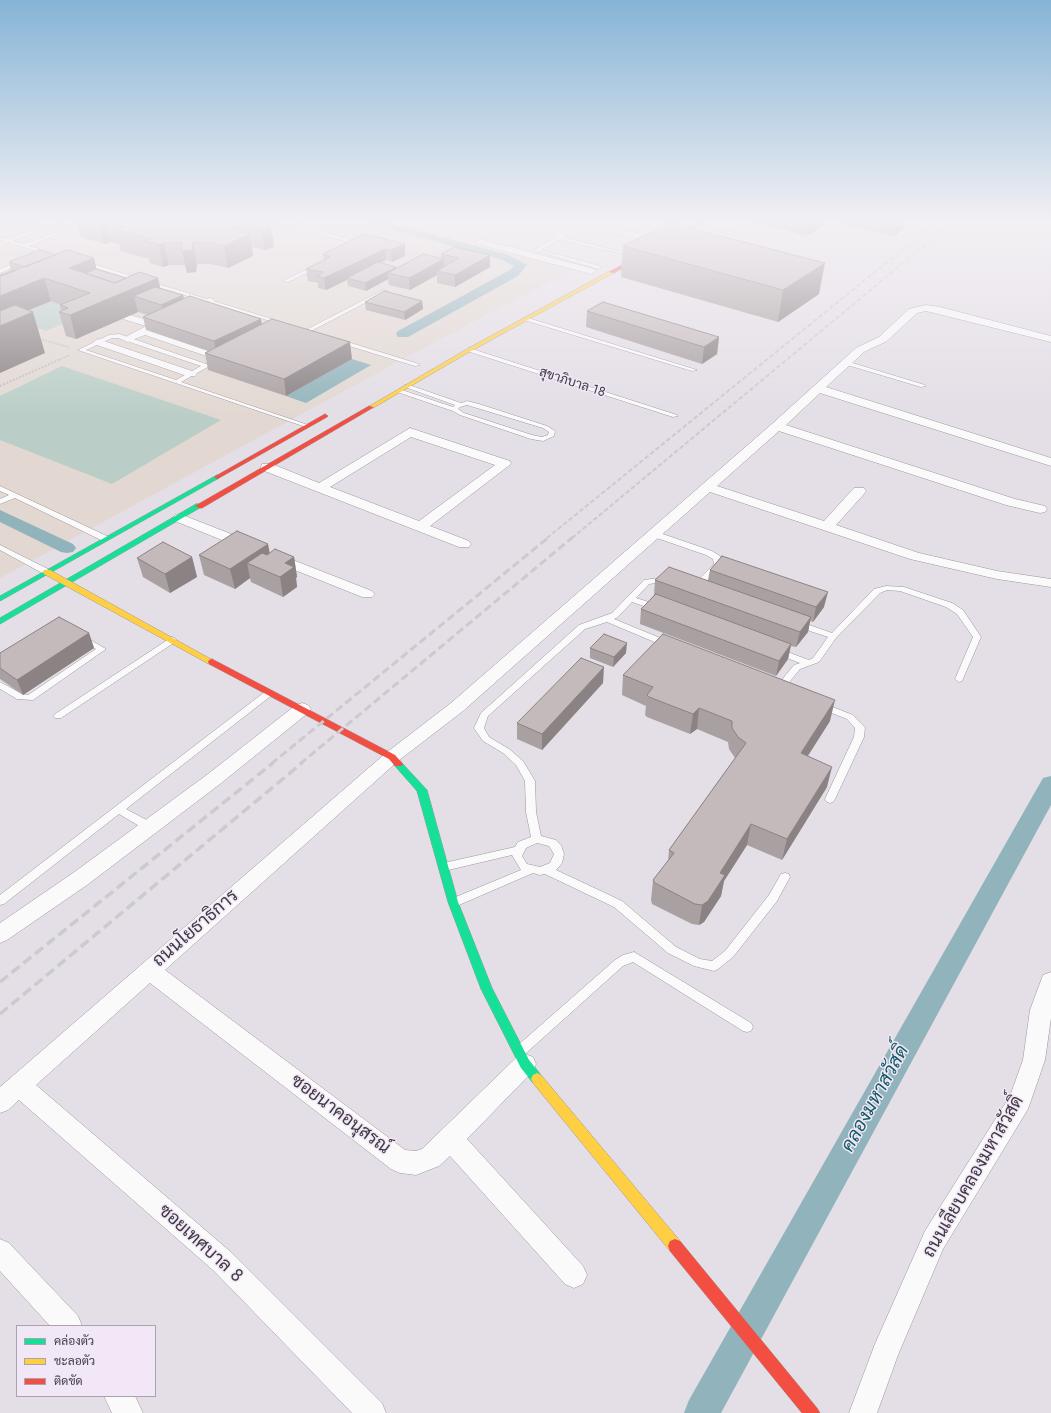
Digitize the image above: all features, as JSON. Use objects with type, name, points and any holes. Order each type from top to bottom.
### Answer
[{"type":"main road","points":[[0,621],[469,350],[592,285]]},
{"type":"main road","points":[[403,373],[420,364]]},
{"type":"main road","points":[[0,599],[335,411]]},
{"type":"main road","points":[[47,572],[268,693],[302,709],[392,757],[422,790],[454,902],[487,989],[522,1058],[812,1413]]},
{"type":"street","points":[[127,339],[209,301]]},
{"type":"street","name":"ถนนโยธาธิการ","points":[[0,1102],[392,757],[457,707],[777,426],[860,350],[883,338],[913,311],[926,308],[940,310],[1051,339]]},
{"type":"street","points":[[127,317],[150,328],[226,356]]},
{"type":"street","points":[[98,342],[191,374]]},
{"type":"street","points":[[818,388],[1051,462]]},
{"type":"street","points":[[777,426],[1011,502],[1040,509]]},
{"type":"street","points":[[321,488],[410,432],[505,464],[420,527]]},
{"type":"street","points":[[267,467],[464,544]]},
{"type":"street","points":[[707,487],[915,556],[955,567],[1051,583]]},
{"type":"street","points":[[828,527],[859,491]]},
{"type":"street","points":[[180,518],[367,594]]},
{"type":"street","points":[[0,934],[80,879],[150,827],[302,709]]},
{"type":"street","name":"ซอยนาคอนุสรณ์","points":[[149,970],[400,1161],[416,1163],[430,1158],[451,1138],[522,1058]]},
{"type":"street","name":"ถนนเลียบคลองมหาสวัสดิ์","points":[[863,1413],[885,1354],[934,1240],[1020,1101],[1034,1060],[1041,1010],[1051,981]]},
{"type":"street","name":"ซอยเทศบาล 8","points":[[20,1085],[223,1262],[372,1413]]},
{"type":"street","points":[[451,1138],[574,1275]]},
{"type":"street","points":[[0,1252],[67,1325]]},
{"type":"street","points":[[119,1397],[129,1413]]},
{"type":"lane","points":[[157,285],[292,327]]},
{"type":"lane","points":[[307,331],[385,290]]},
{"type":"lane","points":[[526,319],[694,370]]},
{"type":"lane","points":[[299,329],[314,333]]},
{"type":"lane","points":[[81,350],[112,336],[127,339],[206,366]]},
{"type":"lane","points":[[333,339],[420,364]]},
{"type":"lane","points":[[81,350],[308,426]]},
{"type":"lane","name":"สุขาภิบาล 18","points":[[469,350],[675,416]]},
{"type":"lane","points":[[176,382],[226,356]]},
{"type":"lane","points":[[846,363],[923,386]]},
{"type":"lane","points":[[403,389],[461,405],[477,405],[552,431],[551,436],[543,439],[531,437],[462,414],[403,389]]},
{"type":"lane","points":[[455,410],[457,406],[461,405]]},
{"type":"lane","points":[[0,488],[106,539]]},
{"type":"lane","points":[[0,502],[16,495]]},
{"type":"lane","points":[[654,534],[709,553],[717,558],[718,564],[702,581],[694,586]]},
{"type":"lane","points":[[0,547],[47,572]]},
{"type":"lane","points":[[537,839],[531,812],[530,781],[520,763],[506,751],[486,740],[479,728],[484,716],[582,627],[615,615],[647,582],[659,579],[675,581]]},
{"type":"lane","points":[[779,689],[797,666],[816,660],[833,636],[877,591],[886,588],[901,589],[949,605],[960,612],[978,637],[959,679]]},
{"type":"lane","points":[[631,599],[668,612]]},
{"type":"lane","points":[[607,619],[679,648]]},
{"type":"lane","points":[[789,620],[833,636]]},
{"type":"lane","points":[[0,685],[20,697],[30,698],[102,649],[73,634]]},
{"type":"lane","points":[[58,716],[172,640]]},
{"type":"lane","points":[[770,649],[807,662]]},
{"type":"lane","points":[[0,901],[268,693]]},
{"type":"lane","points":[[810,702],[850,717],[860,727],[859,737],[830,799]]},
{"type":"lane","points":[[118,809],[150,827]]},
{"type":"lane","points":[[444,867],[518,850],[529,841],[537,839],[552,843],[557,848],[559,854],[558,860],[554,866],[547,870],[531,870],[524,867],[519,862],[517,856],[518,850]]},
{"type":"lane","points":[[454,902],[531,870]]},
{"type":"lane","points":[[547,870],[618,904],[672,950],[698,963],[714,966],[728,954],[773,898],[785,877]]},
{"type":"lane","points":[[522,1058],[618,963],[627,958],[634,957],[747,1027]]},
{"type":"path","points":[[35,338],[81,350]]},
{"type":"path","points":[[0,386],[81,350]]},
{"type":"shaded area","points":[[0,285],[544,285],[401,360],[0,578]]},
{"type":"green space","points":[[51,301],[88,313],[46,331],[9,318]]},
{"type":"green space","points":[[62,366],[221,420],[112,484],[0,440],[0,396]]},
{"type":"water","points":[[352,359],[371,365],[306,403],[286,396]]},
{"type":"building","points":[[0,285],[27,285],[0,296]]},
{"type":"building","points":[[65,285],[141,285],[70,315],[59,312],[68,308],[60,305],[90,293]]},
{"type":"building","points":[[765,285],[791,285],[783,290]]},
{"type":"building","points":[[155,287],[183,295],[161,305],[134,296]]},
{"type":"building","points":[[384,291],[422,301],[404,312],[365,302]]},
{"type":"building","points":[[190,296],[261,319],[214,341],[143,317]]},
{"type":"building","points":[[603,302],[719,337],[704,347],[587,311]]},
{"type":"building","points":[[15,305],[33,312],[0,326],[0,311]]},
{"type":"building","points":[[272,319],[350,342],[284,379],[205,353]]},
{"type":"building","points":[[237,531],[268,544],[230,569],[199,555]]},
{"type":"building","points":[[163,542],[192,557],[165,574],[137,558]]},
{"type":"building","points":[[275,549],[294,557],[285,563],[294,567],[280,577],[247,563],[262,553],[267,555]]},
{"type":"building","points":[[722,556],[828,592],[816,607],[710,570]]},
{"type":"building","points":[[669,567],[811,617],[800,632],[655,580]]},
{"type":"building","points":[[656,594],[791,644],[779,661],[641,609]]},
{"type":"building","points":[[59,617],[89,633],[17,680],[0,668],[0,653]]},
{"type":"building","points":[[604,634],[627,643],[614,657],[590,648]]},
{"type":"building","points":[[663,634],[835,700],[801,753],[832,767],[787,839],[751,824],[720,873],[725,875],[708,901],[702,905],[695,904],[655,883],[653,880],[674,853],[669,850],[746,743],[738,737],[732,728],[732,721],[699,708],[693,714],[649,697],[647,695],[653,687],[623,675]]},
{"type":"building","points":[[581,658],[604,667],[542,734],[517,723]]},
{"type":"waterway","points":[[403,334],[492,285]]},
{"type":"waterway","points":[[0,515],[67,548]]},
{"type":"waterway","name":"คลองมหาสวัสดิ์","points":[[702,1413],[1051,784]]},
{"type":"railway","points":[[547,538],[859,285]]},
{"type":"railway","points":[[572,538],[877,285]]},
{"type":"railway","points":[[271,764],[549,537]]},
{"type":"railway","points":[[300,764],[573,537]]},
{"type":"railway","points":[[0,982],[273,763]]},
{"type":"railway","points":[[0,1014],[302,763]]},
{"type":"traffic: fast","points":[[0,599],[217,477]]},
{"type":"traffic: fast","points":[[0,621],[199,506]]},
{"type":"traffic: fast","points":[[398,764],[422,790],[453,902],[487,989],[525,1064],[537,1079]]},
{"type":"traffic: slow","points":[[371,407],[469,350],[588,285]]},
{"type":"traffic: slow","points":[[47,572],[212,662]]},
{"type":"traffic: slow","points":[[537,1079],[675,1246]]},
{"type":"traffic: jam","points":[[199,506],[371,407]]},
{"type":"traffic: jam","points":[[217,477],[325,416]]},
{"type":"traffic: jam","points":[[212,662],[392,757],[398,764]]},
{"type":"traffic: jam","points":[[675,1246],[812,1413]]}]
